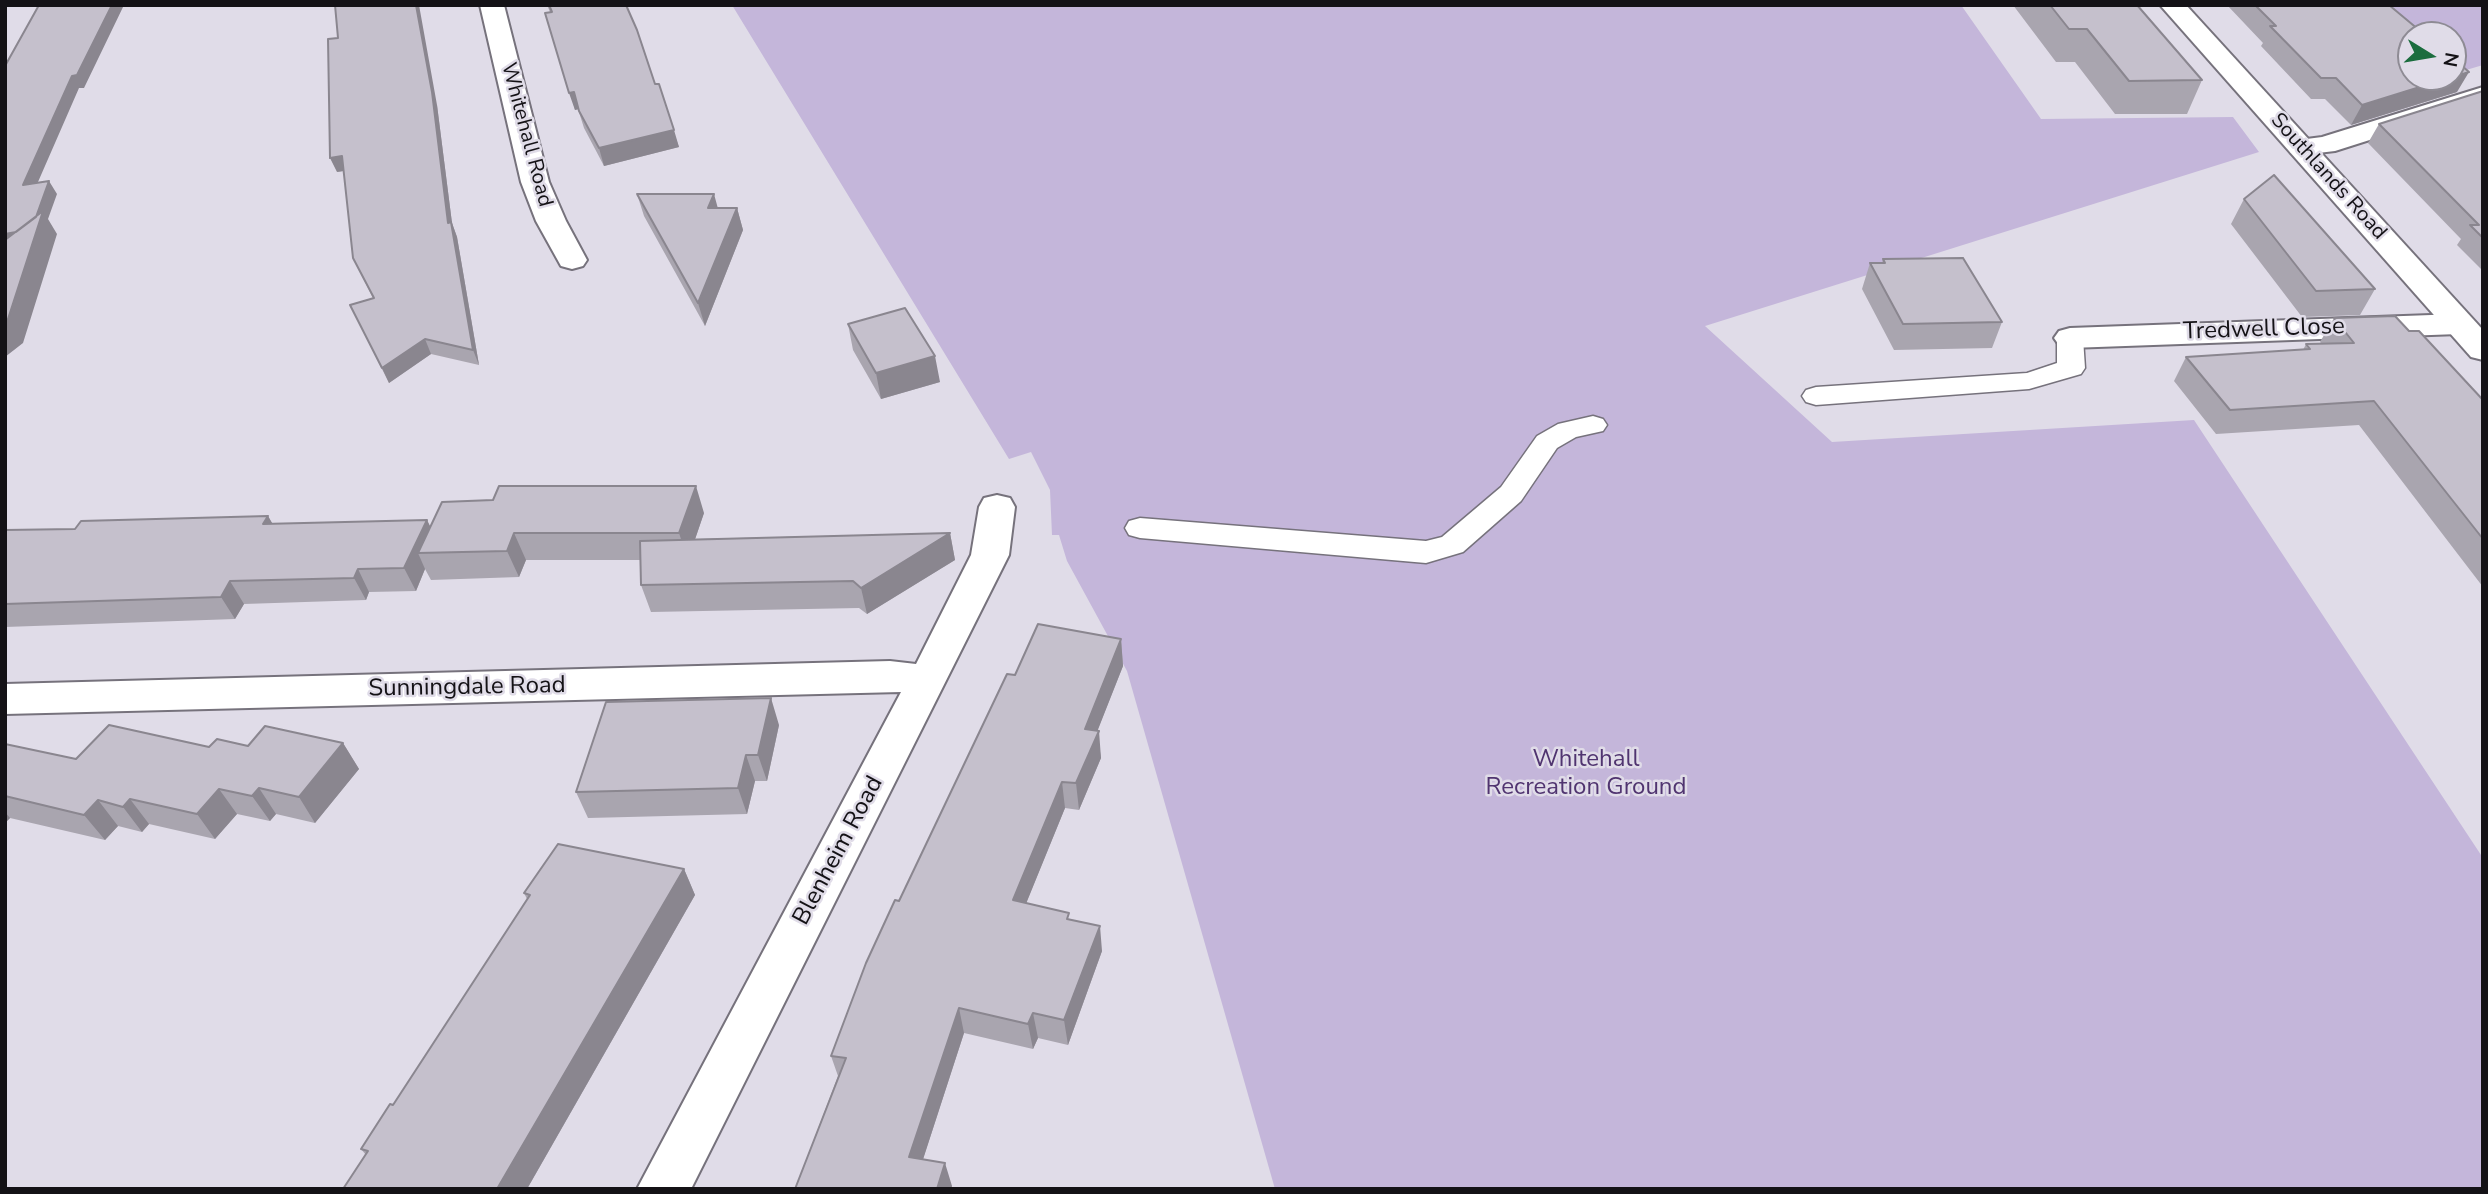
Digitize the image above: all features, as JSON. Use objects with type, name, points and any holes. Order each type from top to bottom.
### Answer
[{"type":"street","name":"Whitehall Road","points":[[492,5],[535,182],[551,221],[572,260]]},
{"type":"street","name":"Southlands Road","points":[[2172,5],[2483,350]]},
{"type":"street","points":[[2301,147],[2325,145],[2483,95]]},
{"type":"street","name":"Tredwell Close","points":[[2070,338],[2459,324]]},
{"type":"street","name":"Blenheim Road","points":[[663,1189],[928,680],[990,555],[997,508]]},
{"type":"street","name":"Sunningdale Road","points":[[5,699],[890,676],[928,680]]},
{"type":"lane","points":[[1816,396],[2029,381],[2071,368],[2070,338]]},
{"type":"lane","points":[[1140,528],[1426,552],[1452,545],[1476,526],[1511,494],[1548,442],[1568,430],[1593,425]]},
{"type":"green space","name":"Whitehall Recreation Ground","points":[[732,5],[1961,5],[2041,119],[2233,117],[2259,152],[1705,326],[1832,442],[2194,420],[2483,858],[2483,1189],[1275,1189],[1127,671],[1067,561],[1059,535],[1052,535],[1050,490],[1031,452],[1009,459]]},
{"type":"green space","points":[[2382,5],[2483,5],[2483,65],[2467,70],[2467,21],[2399,21]]},
{"type":"building","points":[[39,5],[112,5],[77,75],[72,76],[23,185],[49,181],[36,217],[16,232],[5,234],[5,66]]},
{"type":"building","points":[[335,5],[416,5],[432,92],[448,223],[451,222],[473,350],[425,339],[382,368],[350,305],[374,298],[353,258],[342,156],[330,158],[328,39],[338,38]]},
{"type":"building","points":[[549,5],[626,5],[655,84],[659,84],[674,130],[599,148],[579,111],[574,92],[569,93],[545,13],[552,12]]},
{"type":"building","points":[[2050,5],[2137,5],[2202,80],[2129,81],[2087,29],[2069,29]]},
{"type":"building","points":[[2255,5],[2389,5],[2408,21],[2397,21],[2397,91],[2407,91],[2362,105],[2336,78],[2321,78],[2270,26],[2276,26]]},
{"type":"building","points":[[2483,91],[2483,238],[2470,225],[2479,225],[2379,124]]},
{"type":"building","points":[[2274,175],[2375,289],[2316,291],[2244,199]]},
{"type":"building","points":[[637,194],[714,194],[708,208],[737,208],[698,303]]},
{"type":"building","points":[[43,211],[8,319],[5,321],[5,240]]},
{"type":"building","points":[[1963,258],[2002,322],[1903,324],[1870,263],[1885,263],[1883,259]]},
{"type":"building","points":[[905,308],[935,356],[876,373],[848,324]]},
{"type":"building","points":[[2395,316],[2409,331],[2419,331],[2483,400],[2483,539],[2374,401],[2230,410],[2186,357],[2310,349],[2306,344],[2354,343],[2334,318]]},
{"type":"building","points":[[499,486],[696,486],[679,533],[514,533],[507,551],[418,553],[442,502],[493,500]]},
{"type":"building","points":[[268,516],[263,524],[427,520],[404,568],[358,569],[354,578],[230,581],[221,597],[5,604],[5,530],[75,529],[81,521]]},
{"type":"building","points":[[950,533],[861,588],[853,581],[641,585],[640,541]]},
{"type":"building","points":[[1038,624],[1121,639],[1085,729],[1099,731],[1076,783],[1062,782],[1013,900],[1069,913],[1067,919],[1100,926],[1064,1020],[1033,1013],[1028,1024],[959,1008],[909,1157],[945,1163],[937,1189],[795,1189],[846,1058],[831,1056],[866,963],[895,900],[899,901],[1007,674],[1015,675]]},
{"type":"building","points":[[771,698],[758,755],[746,755],[738,788],[576,792],[606,702]]},
{"type":"building","points":[[109,725],[209,747],[217,739],[248,746],[265,726],[343,743],[299,797],[259,788],[252,796],[219,789],[197,814],[130,799],[123,807],[98,800],[84,815],[5,796],[5,744],[76,759]]},
{"type":"building","points":[[558,844],[684,869],[497,1189],[343,1189],[368,1151],[361,1149],[390,1104],[393,1105],[530,895],[524,893]]}]
